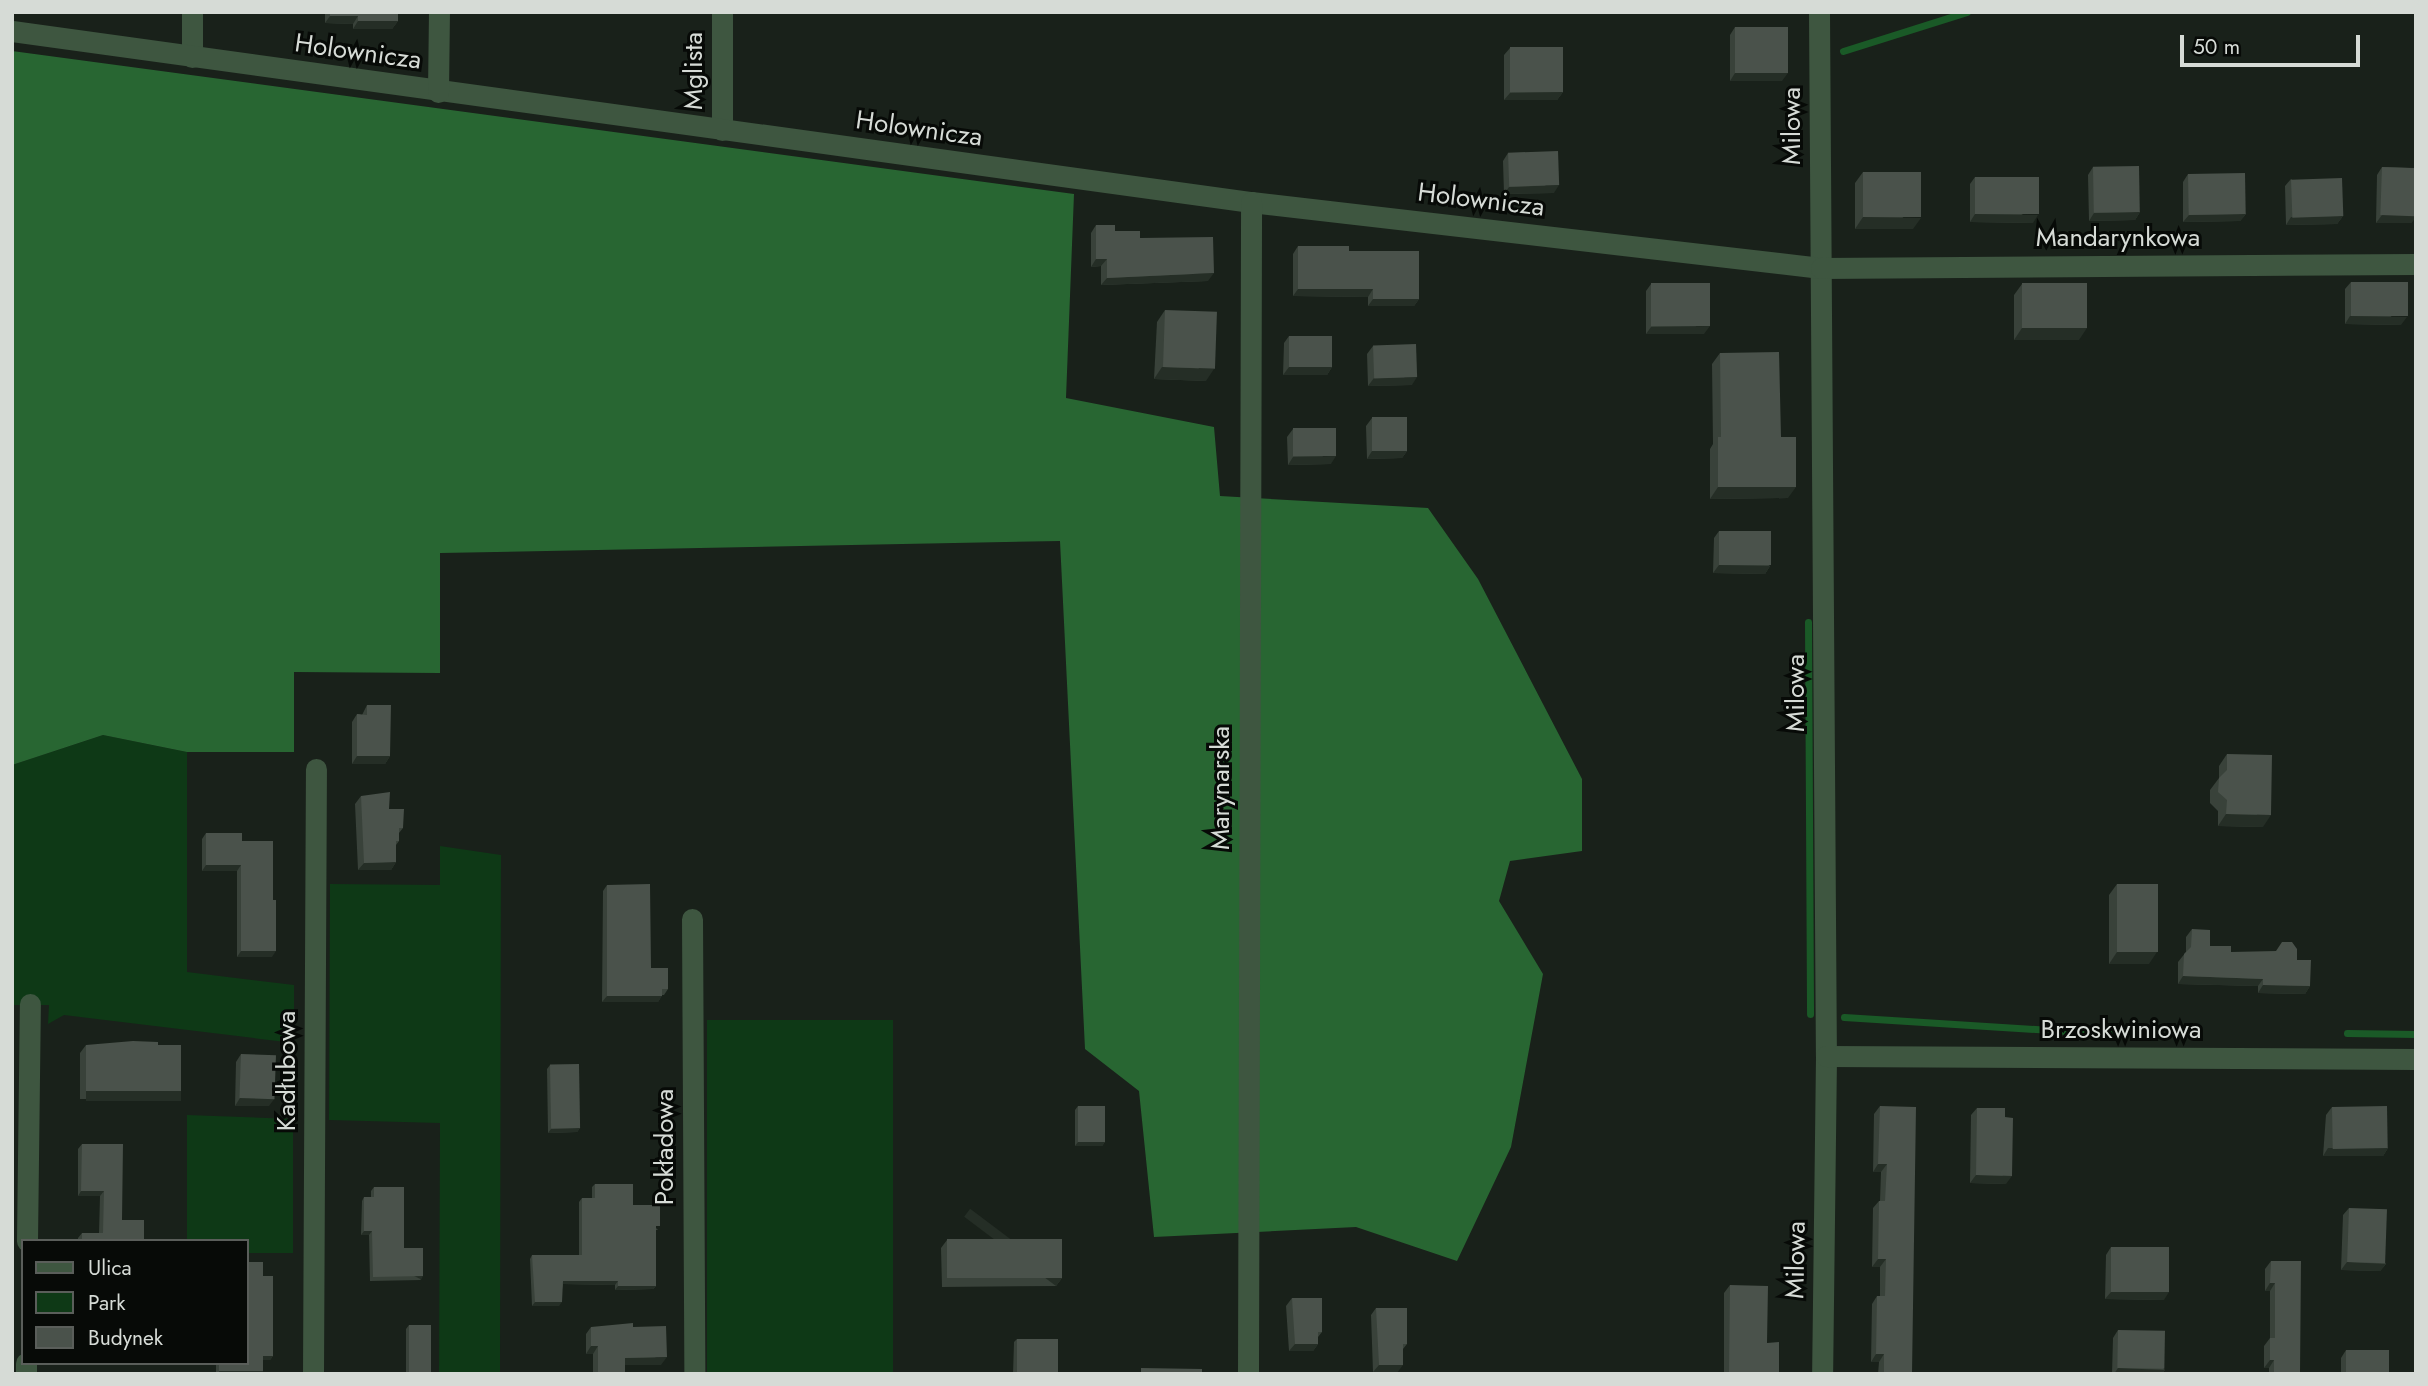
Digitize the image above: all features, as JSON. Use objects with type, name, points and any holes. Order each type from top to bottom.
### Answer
[{"type":"street","points":[[192,12],[192,57]]},
{"type":"street","points":[[438,92],[439,12]]},
{"type":"street","name":"Mglista","points":[[722,12],[722,130]]},
{"type":"street","name":"Milowa","points":[[1819,12],[1826,1056],[1822,1374]]},
{"type":"street","name":"Holownicza","points":[[12,31],[438,92],[1251,202],[1821,268]]},
{"type":"street","name":"Marynarska","points":[[1248,1374],[1251,202]]},
{"type":"street","name":"Mandarynkowa","points":[[1821,268],[2416,264]]},
{"type":"street","name":"Kadłubowa","points":[[313,1374],[316,769]]},
{"type":"street","name":"Pokładowa","points":[[692,919],[694,1374]]},
{"type":"street","points":[[27,1239],[30,1004]]},
{"type":"street","name":"Brzoskwiniowa","points":[[1826,1056],[2416,1059]]},
{"type":"green space","points":[[12,51],[1074,194],[1066,398],[1214,427],[1220,496],[1428,508],[1478,579],[1582,779],[1582,851],[1510,861],[1499,901],[1543,974],[1511,1147],[1457,1261],[1356,1227],[1154,1237],[1139,1091],[1085,1049],[1060,541],[440,553],[440,673],[294,672],[294,752],[187,752],[103,735],[12,765]]},
{"type":"green space","points":[[103,735],[187,752],[187,972],[294,985],[294,1043],[64,1015],[48,1024],[49,1005],[12,1005],[12,765]]},
{"type":"green space","points":[[440,846],[501,855],[500,1374],[439,1374],[440,1123],[329,1120],[330,884],[440,885]]},
{"type":"green space","points":[[707,1020],[893,1020],[893,1374],[707,1374]]},
{"type":"green space","points":[[187,1115],[293,1119],[293,1253],[248,1253],[248,1239],[187,1239]]},
{"type":"building","points":[[330,12],[398,12],[398,21],[358,21],[358,16],[330,16]]},
{"type":"building","points":[[1735,27],[1788,27],[1788,73],[1735,73]]},
{"type":"building","points":[[1510,47],[1563,47],[1563,92],[1510,92]]},
{"type":"building","points":[[1558,151],[1559,185],[1509,187],[1508,153]]},
{"type":"building","points":[[2139,166],[2140,212],[2094,213],[2093,167]]},
{"type":"building","points":[[2382,167],[2416,168],[2414,216],[2380,215]]},
{"type":"building","points":[[1863,172],[1921,172],[1921,217],[1863,217]]},
{"type":"building","points":[[2245,173],[2246,214],[2189,215],[2188,174]]},
{"type":"building","points":[[1975,177],[2039,177],[2039,214],[1975,214]]},
{"type":"building","points":[[2342,178],[2343,216],[2292,218],[2291,180]]},
{"type":"building","points":[[1096,225],[1115,225],[1115,231],[1140,231],[1140,238],[1213,237],[1214,273],[1107,278],[1107,259],[1096,259]]},
{"type":"building","points":[[1298,246],[1349,246],[1349,251],[1419,251],[1419,299],[1373,299],[1373,289],[1298,289]]},
{"type":"building","points":[[2351,282],[2408,282],[2408,316],[2351,316]]},
{"type":"building","points":[[1651,283],[1710,283],[1710,326],[1651,326]]},
{"type":"building","points":[[2022,283],[2087,283],[2087,328],[2022,328]]},
{"type":"building","points":[[1165,310],[1217,312],[1215,369],[1163,367]]},
{"type":"building","points":[[1289,336],[1332,336],[1332,367],[1289,367]]},
{"type":"building","points":[[1416,344],[1417,377],[1374,378],[1373,346]]},
{"type":"building","points":[[1779,352],[1781,437],[1796,437],[1796,487],[1718,487],[1718,437],[1721,437],[1720,353]]},
{"type":"building","points":[[1372,417],[1407,417],[1407,451],[1372,451]]},
{"type":"building","points":[[1293,428],[1336,428],[1336,456],[1293,456]]},
{"type":"building","points":[[1719,531],[1771,531],[1771,565],[1719,565]]},
{"type":"building","points":[[367,705],[391,705],[390,756],[357,756],[357,714],[367,715]]},
{"type":"building","points":[[2227,754],[2272,755],[2271,815],[2226,814],[2227,800],[2218,792],[2219,778],[2227,770]]},
{"type":"building","points":[[390,792],[389,809],[404,809],[403,828],[399,828],[399,841],[396,841],[396,862],[364,863],[361,796]]},
{"type":"building","points":[[206,833],[242,833],[242,841],[273,841],[276,951],[241,951],[241,865],[206,865]]},
{"type":"building","points":[[650,884],[651,968],[668,968],[668,989],[662,989],[662,996],[607,996],[607,885]]},
{"type":"building","points":[[2117,884],[2158,884],[2158,952],[2117,952]]},
{"type":"building","points":[[2192,929],[2210,930],[2210,946],[2231,946],[2231,952],[2276,951],[2282,942],[2292,942],[2297,949],[2297,960],[2311,960],[2310,986],[2263,985],[2263,979],[2183,976],[2184,954],[2191,947]]},
{"type":"building","points":[[133,1041],[181,1045],[181,1091],[86,1091],[86,1045]]},
{"type":"building","points":[[241,1054],[276,1055],[274,1099],[239,1098]]},
{"type":"building","points":[[579,1064],[580,1128],[551,1128],[550,1065]]},
{"type":"building","points":[[1078,1106],[1105,1106],[1105,1142],[1078,1142]]},
{"type":"building","points":[[1880,1106],[1916,1107],[1912,1374],[1884,1374],[1884,1354],[1876,1354],[1877,1296],[1885,1296],[1886,1259],[1878,1259],[1879,1201],[1885,1201],[1887,1164],[1878,1164]]},
{"type":"building","points":[[2387,1106],[2388,1148],[2333,1149],[2332,1107]]},
{"type":"building","points":[[1977,1108],[2005,1108],[2005,1117],[2013,1118],[2012,1176],[1976,1175]]},
{"type":"building","points":[[82,1144],[123,1144],[122,1220],[144,1220],[144,1239],[82,1239],[82,1233],[103,1233],[104,1191],[81,1191]]},
{"type":"building","points":[[595,1184],[633,1184],[633,1205],[660,1205],[660,1226],[656,1226],[656,1286],[618,1286],[618,1281],[563,1281],[562,1302],[535,1302],[532,1255],[582,1255],[582,1198],[595,1198]]},
{"type":"building","points":[[374,1187],[404,1187],[404,1248],[423,1248],[423,1276],[373,1277],[372,1231],[364,1231],[364,1197],[374,1197]]},
{"type":"building","points":[[2349,1208],[2387,1209],[2385,1263],[2347,1262]]},
{"type":"building","points":[[947,1239],[1062,1239],[1062,1278],[947,1278]]},
{"type":"building","points":[[2111,1247],[2169,1247],[2169,1292],[2111,1292]]},
{"type":"building","points":[[2271,1261],[2301,1261],[2300,1374],[2274,1374],[2274,1360],[2270,1360],[2270,1338],[2275,1338],[2275,1283],[2270,1283]]},
{"type":"building","points":[[248,1262],[263,1262],[263,1276],[273,1276],[273,1356],[263,1356],[263,1371],[219,1371],[219,1365],[248,1365]]},
{"type":"building","points":[[1730,1285],[1768,1286],[1767,1343],[1779,1342],[1779,1374],[1729,1374]]},
{"type":"building","points":[[1292,1298],[1322,1298],[1322,1332],[1318,1332],[1318,1344],[1295,1344]]},
{"type":"building","points":[[1376,1308],[1407,1308],[1407,1344],[1403,1344],[1403,1365],[1379,1365]]},
{"type":"building","points":[[633,1323],[633,1327],[666,1326],[667,1357],[625,1358],[625,1374],[598,1374],[598,1346],[591,1346],[591,1327]]},
{"type":"building","points":[[409,1325],[431,1325],[431,1374],[409,1374]]},
{"type":"building","points":[[2118,1330],[2165,1331],[2164,1369],[2117,1368]]},
{"type":"building","points":[[1017,1339],[1058,1339],[1058,1374],[1017,1374]]},
{"type":"building","points":[[2346,1350],[2389,1350],[2389,1374],[2346,1374]]},
{"type":"building","points":[[1141,1368],[1202,1369],[1202,1374],[1141,1374]]},
{"type":"waterway","points":[[1843,51],[1967,12]]},
{"type":"waterway","points":[[1808,622],[1810,1014]]},
{"type":"waterway","points":[[1844,1017],[2112,1034]]},
{"type":"waterway","points":[[2347,1033],[2416,1034]]}]
